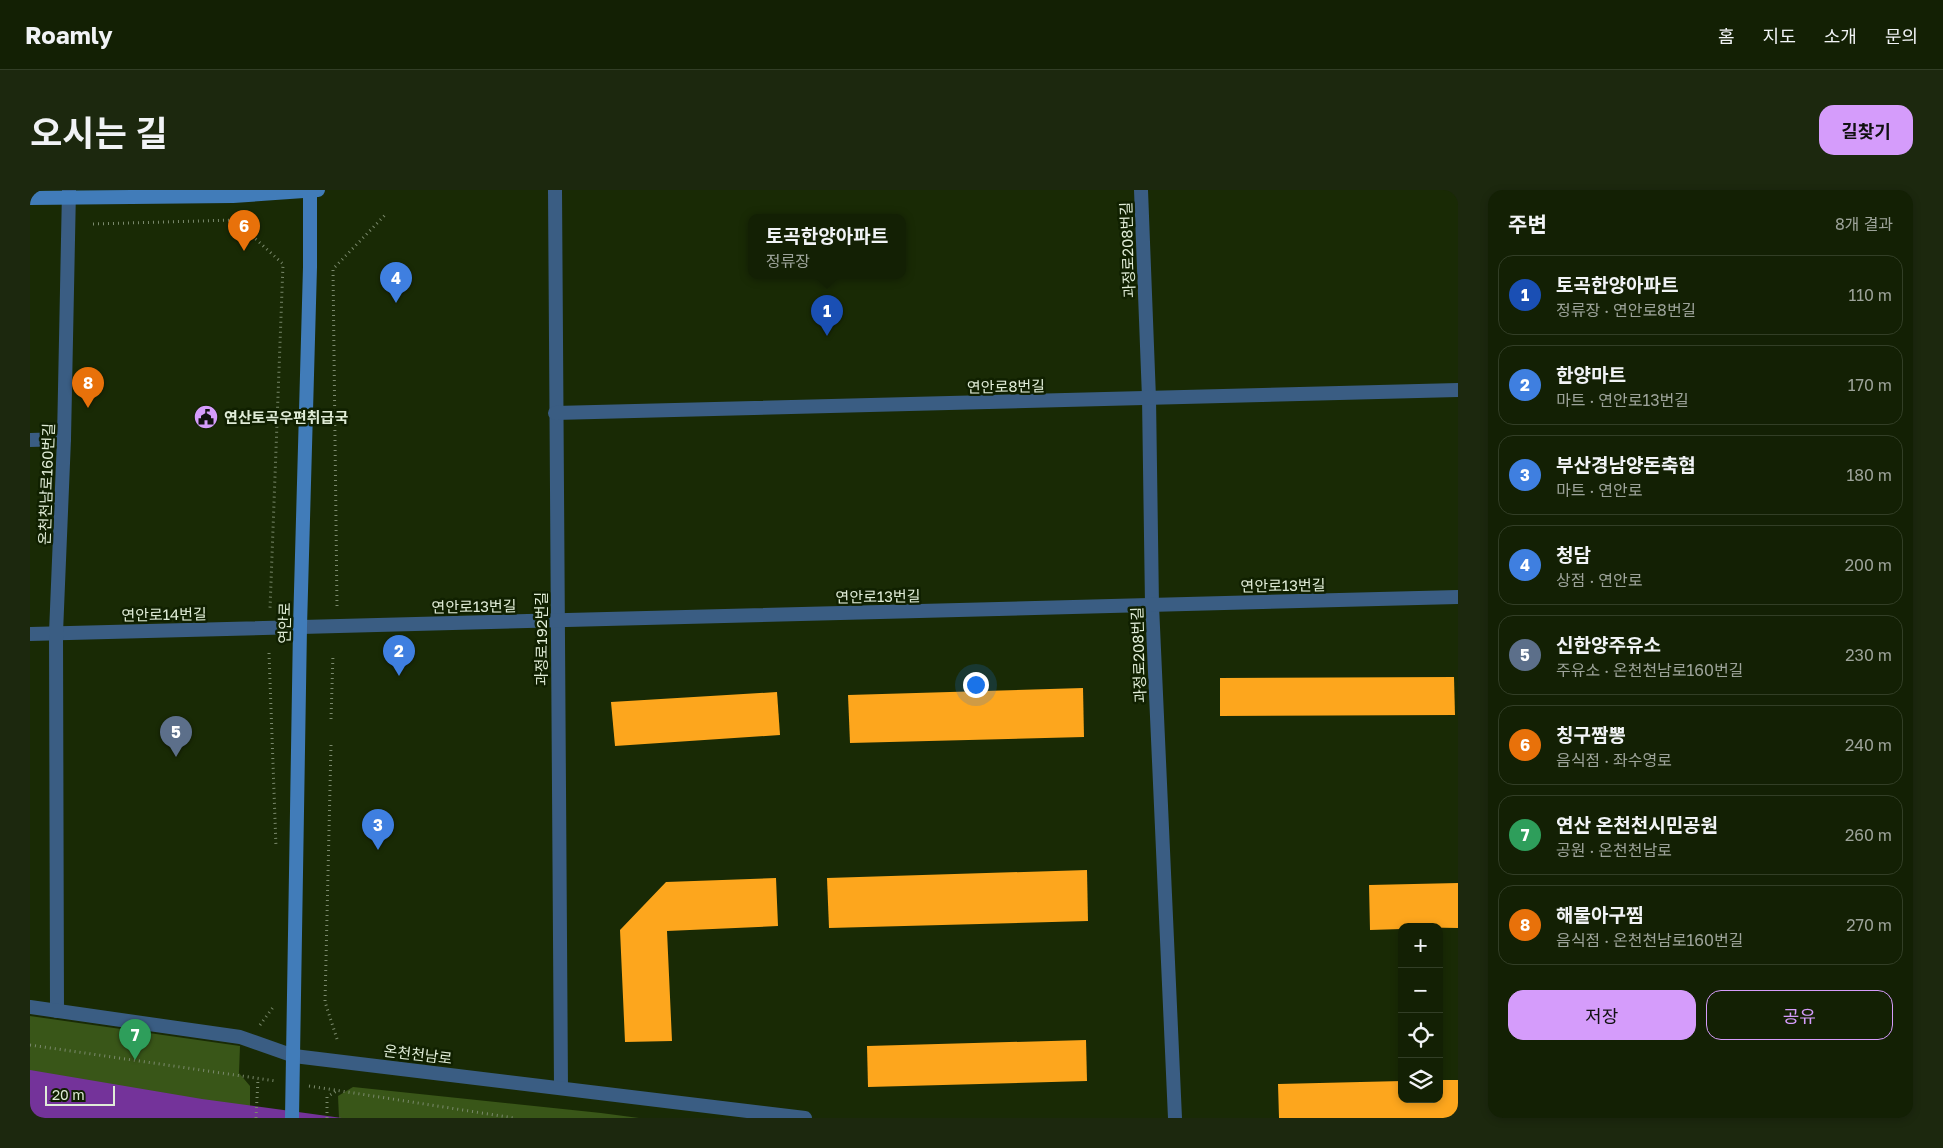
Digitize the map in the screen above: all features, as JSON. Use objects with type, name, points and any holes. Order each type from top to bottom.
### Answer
[{"type":"main road","points":[[30,198],[69,194],[233,196],[312,191]]},
{"type":"main road","name":"연안로","points":[[292,1118],[300,627],[312,191]]},
{"type":"street","name":"과정로192번길","points":[[555,190],[561,1088]]},
{"type":"street","name":"과정로208번길","points":[[1141,190],[1149,398],[1152,605],[1175,1118]]},
{"type":"street","name":"온천천남로160번길","points":[[57,1011],[56,633],[64,440],[69,194]]},
{"type":"street","name":"연안로8번길","points":[[555,413],[1458,390]]},
{"type":"street","points":[[30,440],[64,440]]},
{"type":"street","name":"연안로13번길","points":[[300,627],[1458,597]]},
{"type":"street","name":"연안로14번길","points":[[30,634],[300,627]]},
{"type":"street","name":"온천천남로","points":[[30,1007],[240,1037],[294,1056],[805,1118]]},
{"type":"path","points":[[337,606],[333,269],[387,212]]},
{"type":"path","points":[[93,224],[235,220],[283,264],[270,610]]},
{"type":"path","points":[[269,653],[276,850]]},
{"type":"path","points":[[331,720],[333,654]]},
{"type":"path","points":[[331,744],[325,1002],[337,1038]]},
{"type":"path","points":[[259,1025],[276,1005]]},
{"type":"path","points":[[256,1118],[258,1078]]},
{"type":"path","points":[[327,1118],[327,1097],[339,1090]]},
{"type":"green space","points":[[30,1016],[240,1046],[239,1073],[250,1086],[250,1118],[30,1093]]},
{"type":"green space","points":[[353,1087],[639,1118],[339,1118],[338,1096]]},
{"type":"shaded area","points":[[30,1070],[202,1099],[342,1118],[30,1118]]},
{"type":"building","points":[[1454,677],[1455,715],[1220,716],[1220,678]]},
{"type":"building","points":[[1083,688],[1084,737],[850,743],[848,695]]},
{"type":"building","points":[[777,692],[780,735],[615,746],[611,702]]},
{"type":"building","points":[[1087,870],[1088,921],[829,928],[827,878]]},
{"type":"building","points":[[776,878],[778,926],[667,931],[672,1041],[625,1042],[620,930],[666,882]]},
{"type":"building","points":[[1458,883],[1458,928],[1443,928],[1443,923],[1398,923],[1398,929],[1370,930],[1369,885]]},
{"type":"building","points":[[1086,1040],[1087,1081],[868,1087],[867,1046]]},
{"type":"building","points":[[1443,1080],[1458,1080],[1458,1118],[1279,1118],[1278,1084],[1398,1081],[1398,1103],[1443,1103]]},
{"type":"place","name":"칭구짬뽕","points":[[244,251]]},
{"type":"place","name":"청담","points":[[396,303]]},
{"type":"place","name":"토곡한양아파트","points":[[827,336]]},
{"type":"place","name":"해물아구찜","points":[[88,408]]},
{"type":"place","name":"연산토곡우편취급국","points":[[206,417]]},
{"type":"place","name":"한양마트","points":[[399,676]]},
{"type":"place","name":"신한양주유소","points":[[176,757]]},
{"type":"place","name":"부산경남양돈축협","points":[[378,850]]},
{"type":"place","name":"연산 온천천시민공원","points":[[135,1060]]}]
